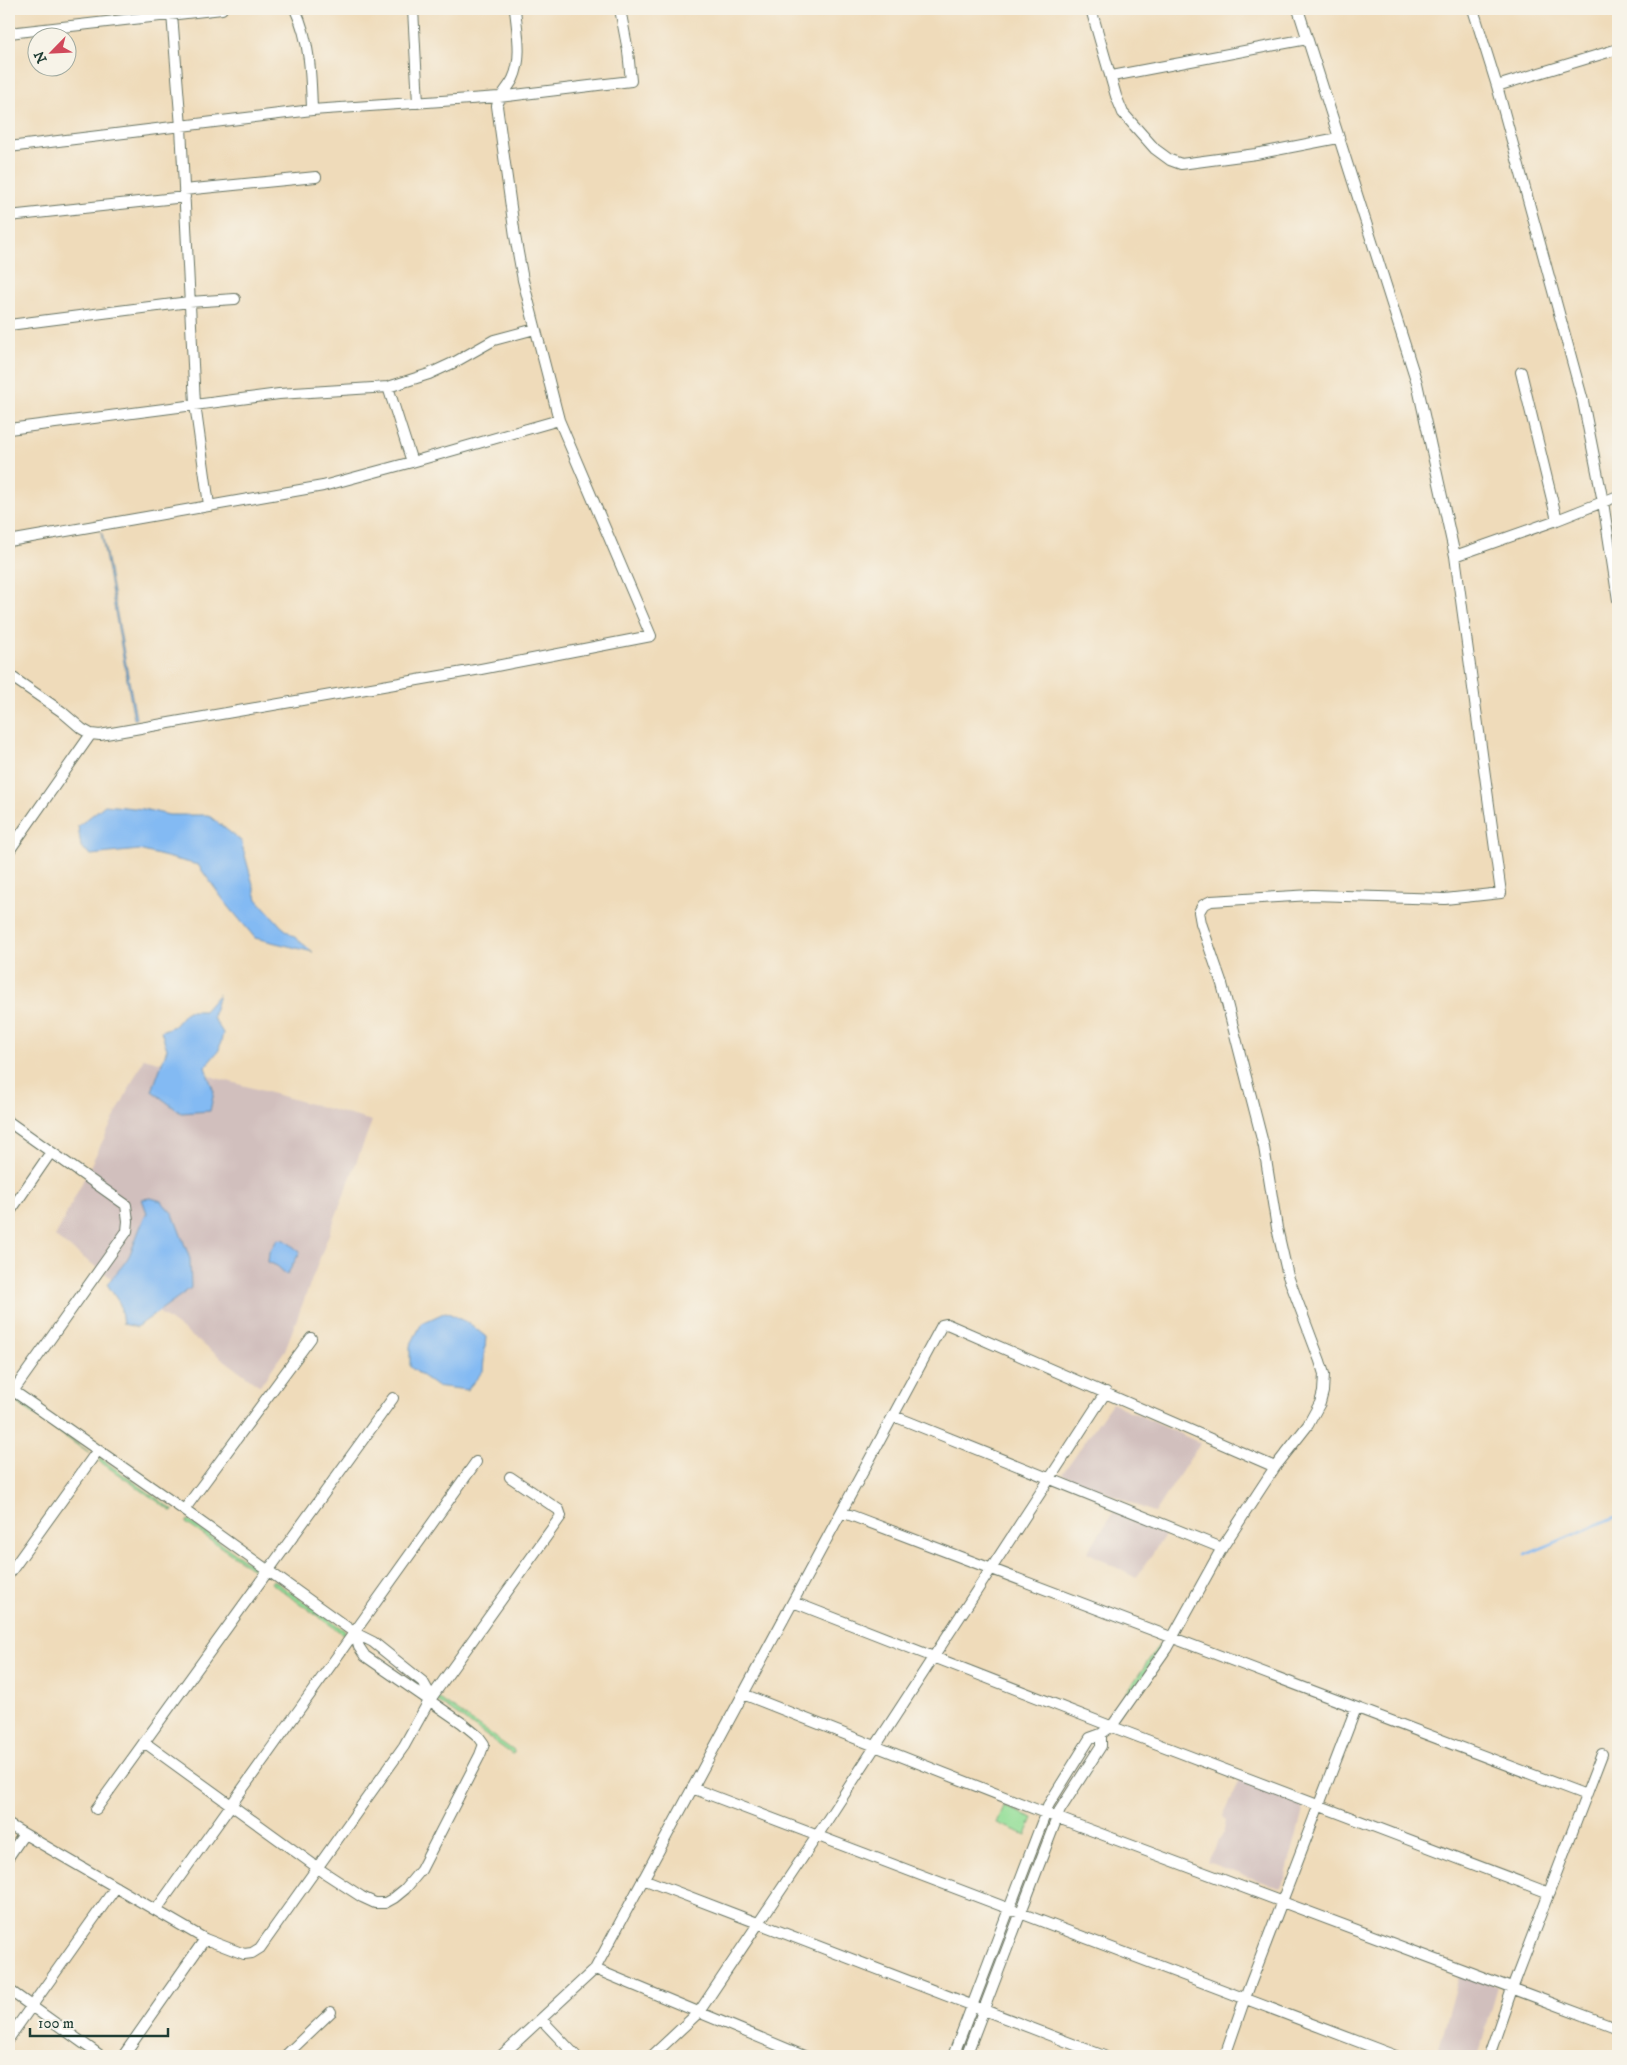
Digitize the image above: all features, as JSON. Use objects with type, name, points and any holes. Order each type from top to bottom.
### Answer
[{"type":"street","points":[[9,33],[222,9]]},
{"type":"street","points":[[295,9],[301,22],[310,61],[312,110]]},
{"type":"street","points":[[413,9],[418,103]]},
{"type":"street","points":[[9,675],[91,734],[100,735],[482,669],[650,636],[559,420],[535,329],[515,236],[497,114],[499,97],[512,80],[517,67],[518,51],[514,9]]},
{"type":"street","points":[[9,147],[312,110],[499,97],[631,81],[628,50],[620,9]]},
{"type":"street","points":[[1092,9],[1116,96],[1123,113],[1155,148],[1170,160],[1181,164],[1256,154],[1338,138]]},
{"type":"street","points":[[953,2056],[1049,1804],[1090,1738],[1101,1734],[1112,1726],[1174,1637],[1222,1548],[1275,1467],[1308,1425],[1320,1403],[1323,1392],[1324,1374],[1288,1276],[1277,1228],[1264,1147],[1222,984],[1199,912],[1203,905],[1211,901],[1312,895],[1445,899],[1501,893],[1455,556],[1417,383],[1298,9]]},
{"type":"street","points":[[1473,9],[1497,86],[1583,401],[1603,502],[1618,600]]},
{"type":"street","points":[[172,14],[181,127],[195,404],[209,505]]},
{"type":"street","points":[[1112,76],[1307,39]]},
{"type":"street","points":[[1497,86],[1618,49]]},
{"type":"street","points":[[9,216],[316,177]]},
{"type":"street","points":[[9,324],[189,302],[235,299]]},
{"type":"street","points":[[9,429],[279,394],[388,387],[438,370],[494,340],[535,329]]},
{"type":"street","points":[[1521,372],[1557,520]]},
{"type":"street","points":[[388,387],[412,462]]},
{"type":"street","points":[[9,541],[323,486],[559,420]]},
{"type":"street","points":[[1455,556],[1618,496]]},
{"type":"street","points":[[9,851],[91,734]]},
{"type":"street","points":[[9,1122],[126,1206],[128,1222],[127,1231],[10,1392],[98,1450],[356,1633],[373,1642],[423,1682],[428,1691],[429,1701]]},
{"type":"street","points":[[9,1214],[51,1152]]},
{"type":"street","points":[[501,2056],[595,1969],[942,1325],[947,1324],[1275,1467]]},
{"type":"street","points":[[184,1510],[311,1338]]},
{"type":"street","points":[[652,2056],[699,2012],[817,1836],[1106,1392]]},
{"type":"street","points":[[96,1809],[393,1398]]},
{"type":"street","points":[[894,1416],[1222,1548]]},
{"type":"street","points":[[9,1574],[98,1450]]},
{"type":"street","points":[[156,1910],[356,1633],[476,1462]]},
{"type":"street","points":[[9,1825],[205,1939],[244,1954],[252,1953],[260,1948],[404,1746],[429,1701],[561,1516],[559,1510],[510,1477]]},
{"type":"street","points":[[842,1512],[1586,1795]]},
{"type":"street","points":[[793,1602],[1549,1893]]},
{"type":"street","points":[[144,1742],[316,1867],[362,1897],[375,1903],[385,1903],[405,1889],[421,1870],[484,1744],[479,1737],[365,1656],[359,1647],[356,1633]]},
{"type":"street","points":[[743,1694],[1045,1813],[1618,2028]]},
{"type":"street","points":[[1225,2056],[1245,1998],[1356,1708]]},
{"type":"street","points":[[966,2056],[1057,1817],[1101,1746],[1101,1734]]},
{"type":"street","points":[[1489,2056],[1512,1989],[1602,1754]]},
{"type":"street","points":[[692,1788],[1396,2056]]},
{"type":"street","points":[[9,1856],[24,1834]]},
{"type":"street","points":[[643,1879],[1104,2056]]},
{"type":"street","points":[[9,2038],[116,1887]]},
{"type":"street","points":[[123,2056],[205,1939]]},
{"type":"street","points":[[595,1969],[804,2056]]},
{"type":"street","points":[[9,1990],[101,2056]]},
{"type":"street","points":[[285,2056],[331,2012]]},
{"type":"street","points":[[541,2019],[576,2056]]},
{"type":"shaded area","points":[[144,1058],[372,1121],[285,1350],[260,1386],[55,1237]]},
{"type":"shaded area","points":[[1112,1403],[1200,1443],[1155,1513],[1062,1474]]},
{"type":"shaded area","points":[[1114,1512],[1167,1532],[1136,1578],[1087,1552]]},
{"type":"shaded area","points":[[1242,1776],[1305,1803],[1285,1879],[1279,1888],[1207,1862],[1223,1834],[1226,1822],[1223,1816]]},
{"type":"shaded area","points":[[1461,1969],[1498,1987],[1478,2056],[1437,2056]]},
{"type":"green space","points":[[16,1399],[89,1452],[15,1401]]},
{"type":"green space","points":[[100,1458],[173,1510],[173,1512],[99,1461]]},
{"type":"green space","points":[[188,1520],[260,1571],[260,1574],[186,1523]]},
{"type":"green space","points":[[273,1580],[345,1631],[345,1633],[343,1634],[271,1583]]},
{"type":"green space","points":[[1159,1645],[1161,1648],[1115,1719],[1111,1719],[1110,1717]]},
{"type":"green space","points":[[411,1679],[514,1751],[514,1753],[512,1754],[411,1682]]},
{"type":"green space","points":[[1004,1806],[1033,1818],[1026,1835],[997,1823]]},
{"type":"water","points":[[102,532],[136,719],[134,719]]},
{"type":"water","points":[[105,805],[143,809],[169,815],[208,815],[241,841],[257,899],[281,926],[313,952],[255,938],[198,865],[139,850],[91,855],[81,847],[78,826]]},
{"type":"water","points":[[219,994],[213,1017],[223,1033],[219,1050],[205,1067],[214,1092],[210,1111],[181,1113],[152,1091],[167,1049],[161,1031],[174,1026],[187,1011],[204,1011]]},
{"type":"water","points":[[151,1198],[161,1201],[173,1214],[190,1259],[191,1288],[137,1327],[123,1324],[120,1304],[107,1284],[129,1256],[147,1213],[142,1199]]},
{"type":"water","points":[[278,1239],[285,1240],[300,1252],[287,1275],[277,1266],[268,1262],[269,1252]]},
{"type":"water","points":[[446,1312],[469,1323],[486,1337],[483,1371],[467,1390],[436,1386],[410,1367],[410,1346],[422,1323]]},
{"type":"waterway","points":[[1525,1555],[1618,1516]]}]
